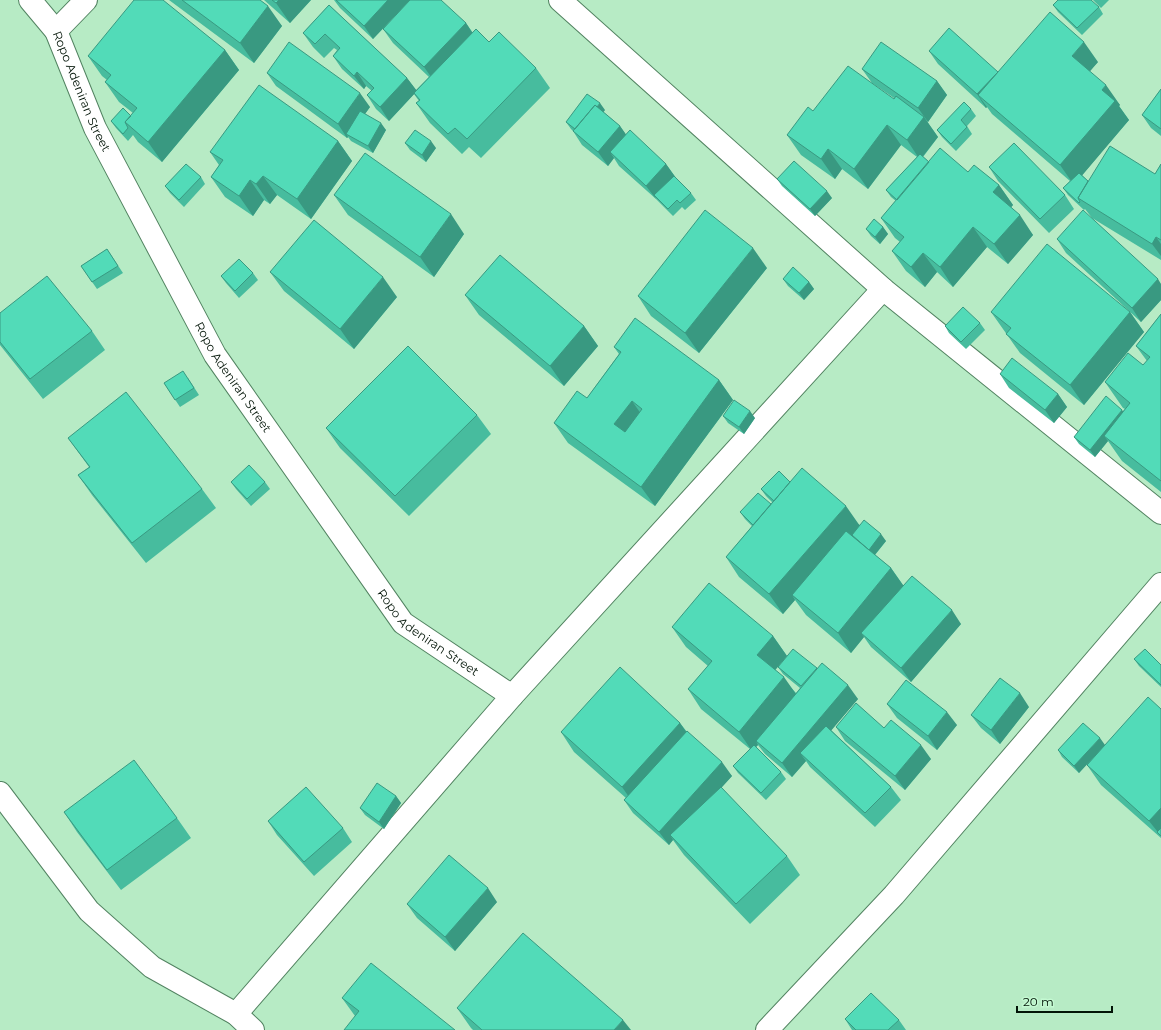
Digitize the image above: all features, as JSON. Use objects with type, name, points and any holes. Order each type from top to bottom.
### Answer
[{"type":"street","name":"Ropo Adeniran Street","points":[[30,0],[56,31],[95,128],[215,355],[403,622],[512,696]]},
{"type":"street","points":[[56,31],[86,0]]},
{"type":"street","points":[[560,0],[883,289],[1161,513]]},
{"type":"street","points":[[236,1014],[512,696],[883,289]]},
{"type":"street","points":[[767,1030],[894,895],[1161,584]]},
{"type":"street","points":[[0,792],[89,911],[152,966],[236,1014],[253,1030]]},
{"type":"building","points":[[134,0],[163,0],[225,50],[148,142],[125,122],[137,108],[105,82],[111,75],[88,56]]},
{"type":"building","points":[[182,0],[260,0],[268,6],[240,43]]},
{"type":"building","points":[[272,0],[279,0],[276,3]]},
{"type":"building","points":[[336,0],[388,0],[364,26]]},
{"type":"building","points":[[410,0],[441,0],[466,23],[424,67],[383,29]]},
{"type":"building","points":[[1058,0],[1091,0],[1099,7],[1077,28],[1053,5]]},
{"type":"building","points":[[329,5],[407,78],[380,107],[367,95],[374,88],[357,72],[354,76],[333,56],[340,48],[325,34],[315,44],[303,33]]},
{"type":"building","points":[[1050,12],[1084,42],[1072,56],[1106,85],[1102,90],[1115,101],[1060,165],[978,95]]},
{"type":"building","points":[[949,28],[998,72],[977,94],[929,51]]},
{"type":"building","points":[[476,29],[489,42],[499,32],[536,68],[467,139],[455,128],[448,134],[416,103],[420,100],[414,93]]},
{"type":"building","points":[[289,42],[360,93],[338,124],[267,73]]},
{"type":"building","points":[[881,42],[937,81],[918,108],[862,69]]},
{"type":"building","points":[[848,66],[894,99],[896,96],[924,117],[907,140],[887,125],[854,169],[828,149],[821,159],[787,135],[808,107],[813,111]]},
{"type":"building","points":[[259,85],[338,141],[297,199],[263,176],[256,184],[250,180],[239,196],[211,177],[223,160],[210,152]]},
{"type":"building","points":[[1161,89],[1161,129],[1142,115]]},
{"type":"building","points":[[587,94],[600,103],[597,107],[595,105],[575,129],[566,122]]},
{"type":"building","points":[[964,102],[971,109],[961,120],[967,127],[951,144],[937,130]]},
{"type":"building","points":[[595,105],[620,126],[598,152],[573,131]]},
{"type":"building","points":[[123,108],[131,116],[125,122],[128,128],[123,134],[111,121]]},
{"type":"building","points":[[360,111],[381,123],[368,146],[346,134]]},
{"type":"building","points":[[415,130],[431,141],[422,155],[405,143]]},
{"type":"building","points":[[630,130],[666,164],[646,186],[610,152]]},
{"type":"building","points":[[1014,143],[1065,195],[1040,219],[989,167]]},
{"type":"building","points":[[1110,146],[1155,174],[1161,164],[1161,240],[1156,237],[1152,244],[1078,198]]},
{"type":"building","points":[[940,148],[968,172],[974,165],[999,185],[993,192],[1020,215],[994,244],[973,227],[940,267],[923,253],[911,267],[892,251],[904,237],[881,218]]},
{"type":"building","points":[[365,153],[451,214],[420,257],[334,195]]},
{"type":"building","points":[[920,154],[929,162],[897,200],[886,190]]},
{"type":"building","points":[[794,161],[827,191],[810,209],[777,179]]},
{"type":"building","points":[[186,164],[201,177],[179,200],[165,186]]},
{"type":"building","points":[[1079,173],[1088,181],[1078,198],[1079,203],[1063,188]]},
{"type":"building","points":[[674,176],[691,193],[680,203],[677,200],[668,209],[654,195]]},
{"type":"building","points":[[705,210],[753,248],[685,333],[638,296]]},
{"type":"building","points":[[1083,210],[1158,279],[1132,308],[1057,239]]},
{"type":"building","points":[[874,219],[883,227],[875,237],[866,229]]},
{"type":"building","points":[[314,220],[383,277],[340,329],[270,272]]},
{"type":"building","points":[[1047,244],[1130,312],[1070,385],[1006,334],[1011,328],[991,312]]},
{"type":"building","points":[[107,249],[118,266],[92,282],[81,266]]},
{"type":"building","points":[[500,255],[584,326],[550,366],[465,295]]},
{"type":"building","points":[[239,259],[253,273],[235,291],[221,276]]},
{"type":"building","points":[[793,267],[809,282],[799,293],[783,279]]},
{"type":"building","points":[[47,276],[92,331],[30,379],[0,342],[0,313]]},
{"type":"building","points":[[963,307],[980,323],[961,342],[945,326]]},
{"type":"building","points":[[1161,314],[1161,481],[1104,436],[1130,403],[1105,382],[1128,353],[1143,365],[1150,357],[1136,346]]},
{"type":"building","points":[[635,318],[719,380],[641,487],[554,423],[577,391],[587,398],[621,352],[614,347]],"holes":[[[632,401],[642,409],[625,432],[614,424]]]},
{"type":"building","points":[[408,346],[477,415],[395,496],[326,428]]},
{"type":"building","points":[[1012,358],[1058,394],[1045,410],[1000,374]]},
{"type":"building","points":[[183,371],[194,388],[175,400],[164,383]]},
{"type":"building","points":[[126,392],[202,489],[132,543],[78,475],[90,467],[68,438]]},
{"type":"building","points":[[1106,396],[1122,410],[1090,450],[1074,437]]},
{"type":"building","points":[[734,400],[750,411],[739,427],[723,416]]},
{"type":"building","points":[[249,465],[265,482],[247,499],[231,482]]},
{"type":"building","points":[[802,468],[846,506],[769,594],[726,557]]},
{"type":"building","points":[[779,471],[790,482],[774,501],[761,489]]},
{"type":"building","points":[[758,493],[771,504],[753,525],[740,512]]},
{"type":"building","points":[[864,520],[881,534],[869,550],[852,535]]},
{"type":"building","points":[[846,531],[891,568],[838,633],[792,595]]},
{"type":"building","points":[[912,576],[952,610],[901,668],[861,633]]},
{"type":"building","points":[[709,583],[773,636],[757,655],[784,677],[739,732],[688,689],[712,661],[672,627]]},
{"type":"building","points":[[793,649],[817,668],[801,686],[778,667]]},
{"type":"building","points":[[1145,649],[1161,665],[1161,685],[1134,659]]},
{"type":"building","points":[[822,663],[848,685],[782,763],[756,741]]},
{"type":"building","points":[[620,667],[680,723],[622,787],[561,732]]},
{"type":"building","points":[[1000,678],[1020,693],[991,730],[971,715]]},
{"type":"building","points":[[906,680],[947,712],[928,736],[887,704]]},
{"type":"building","points":[[1148,697],[1161,709],[1161,808],[1149,821],[1087,765]]},
{"type":"building","points":[[856,703],[884,728],[891,720],[921,745],[895,776],[836,727]]},
{"type":"building","points":[[1083,723],[1100,738],[1074,766],[1058,750]]},
{"type":"building","points":[[826,726],[891,787],[865,813],[800,753]]},
{"type":"building","points":[[687,731],[722,762],[659,832],[624,800]]},
{"type":"building","points":[[754,745],[781,772],[761,793],[733,766]]},
{"type":"building","points":[[134,760],[177,818],[107,870],[64,812]]},
{"type":"building","points":[[377,783],[396,796],[379,822],[360,808]]},
{"type":"building","points":[[306,787],[343,828],[304,862],[268,821]]},
{"type":"building","points":[[721,787],[787,856],[736,904],[670,835]]},
{"type":"building","points":[[1161,828],[1161,836],[1157,832]]},
{"type":"building","points":[[449,855],[488,888],[445,937],[407,904]]},
{"type":"building","points":[[523,933],[623,1020],[614,1030],[482,1030],[457,1008]]},
{"type":"building","points":[[371,963],[455,1030],[344,1030],[359,1011],[342,998]]},
{"type":"building","points":[[871,993],[899,1020],[888,1030],[856,1030],[845,1019]]}]
